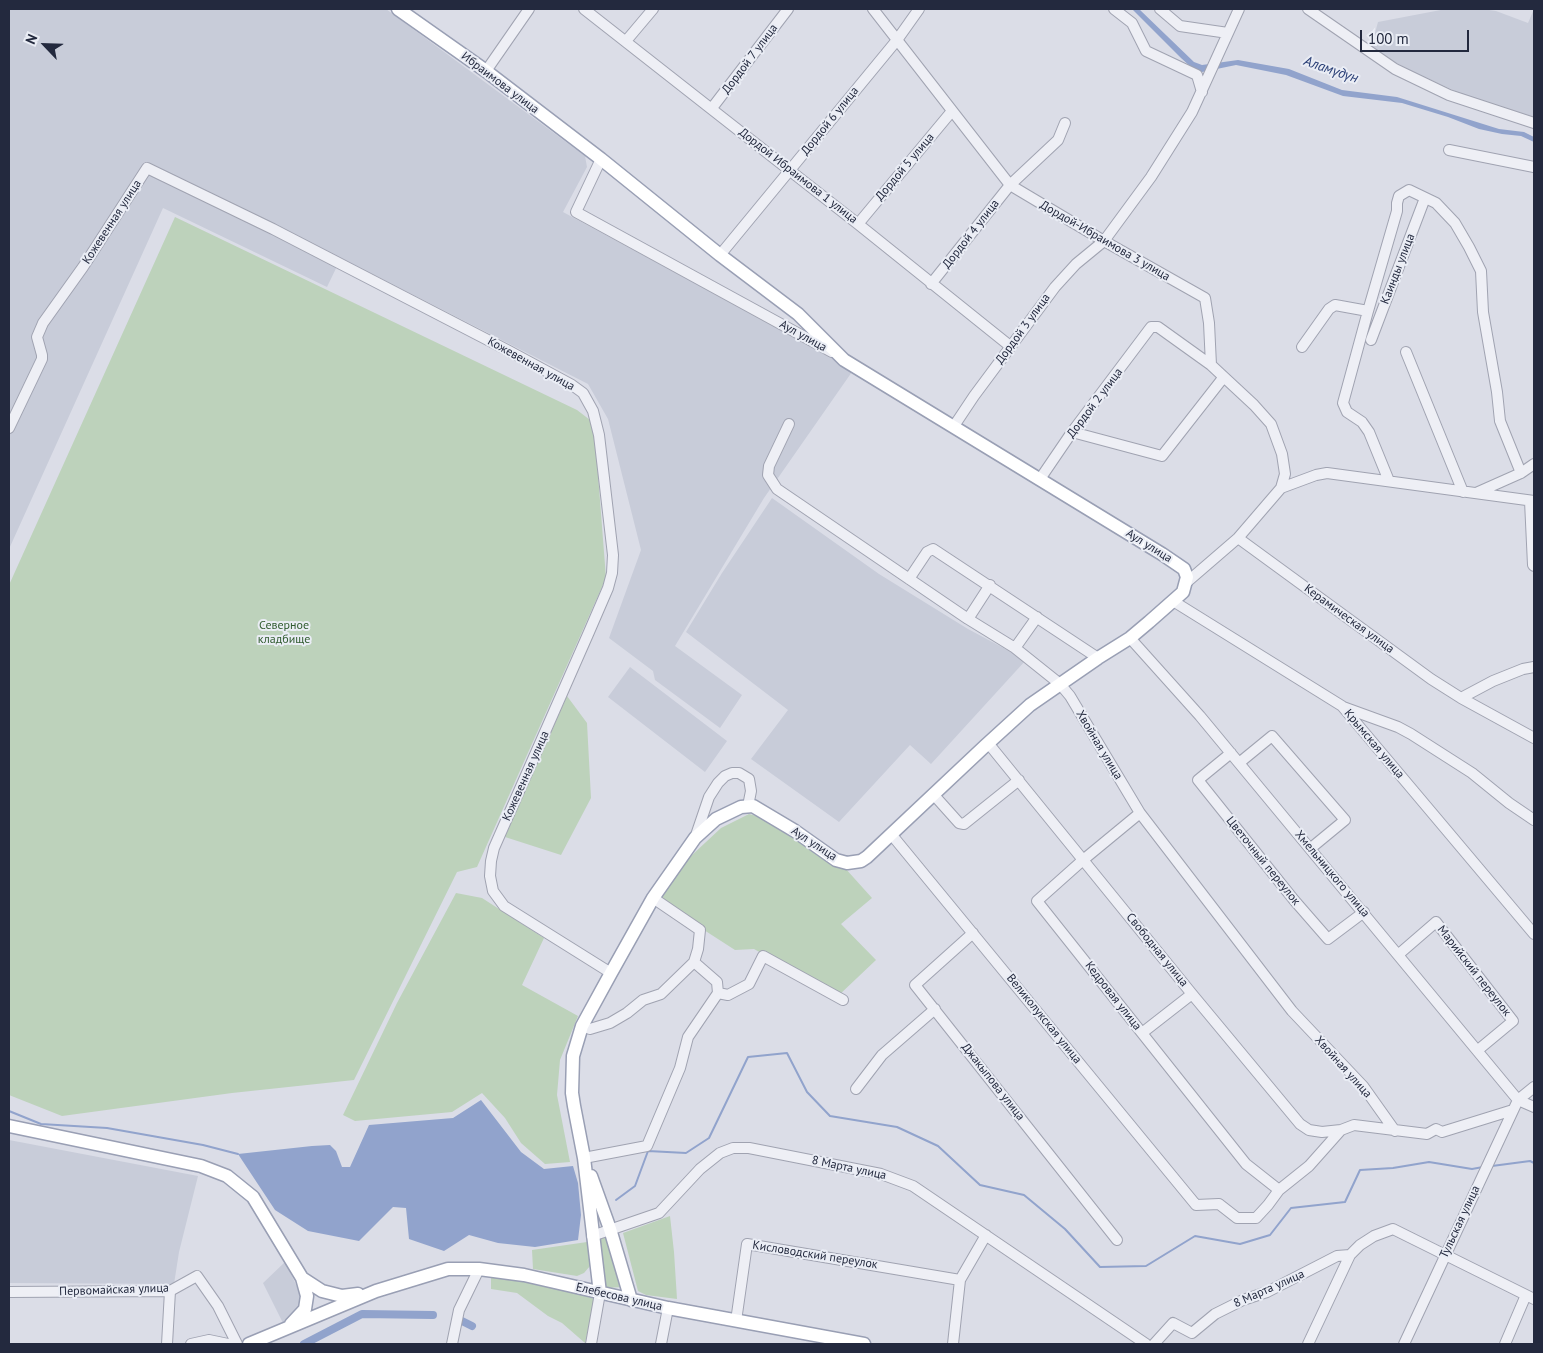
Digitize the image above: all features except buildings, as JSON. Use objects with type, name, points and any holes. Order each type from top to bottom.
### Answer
[{"type":"main road","name":"Ибраимова улица","points":[[398,9],[486,71],[601,158],[720,255],[798,314],[844,360]]},
{"type":"main road","name":"Аул улица","points":[[748,806],[759,809],[836,860],[846,863],[856,862],[868,856],[1030,705],[1130,638],[1183,592],[1187,582],[1186,574],[1181,566],[844,360]]},
{"type":"main road","points":[[600,1293],[584,1158],[572,1093],[573,1056],[582,1026],[653,898],[695,838],[716,819],[741,807],[748,806]]},
{"type":"main road","points":[[9,1126],[201,1166],[227,1176],[253,1197],[302,1278],[307,1296],[305,1309],[287,1328]]},
{"type":"main road","points":[[584,1158],[610,1229],[631,1300]]},
{"type":"main road","name":"Елебесова улица","points":[[376,1291],[448,1269],[479,1269],[524,1275],[668,1308],[864,1344]]},
{"type":"main road","points":[[302,1278],[322,1291],[342,1296],[376,1291]]},
{"type":"main road","points":[[249,1344],[376,1291]]},
{"type":"street","points":[[486,71],[529,9]]},
{"type":"street","name":"Дордой Ибраимова 1 улица","points":[[584,9],[712,108],[1010,346]]},
{"type":"street","points":[[626,41],[653,9]]},
{"type":"street","name":"Дордой 7 улица","points":[[712,108],[788,9]]},
{"type":"street","name":"Дордой-Ибраимова 3 улица","points":[[873,9],[1010,185],[1205,298],[1209,323],[1211,365]]},
{"type":"street","name":"Дордой 6 улица","points":[[720,255],[897,40],[919,9]]},
{"type":"street","points":[[1114,9],[1132,23],[1146,51],[1197,75],[1203,90]]},
{"type":"street","points":[[1160,9],[1180,26],[1228,33]]},
{"type":"street","name":"Дордой 3 улица","points":[[954,426],[1054,287],[1076,264],[1104,241],[1151,177],[1192,112],[1239,9]]},
{"type":"street","points":[[1308,9],[1395,69],[1449,95],[1534,123]]},
{"type":"street","name":"Дордой 5 улица","points":[[858,224],[952,111]]},
{"type":"street","name":"Дордой 4 улица","points":[[932,284],[1010,185],[1058,140],[1065,123]]},
{"type":"street","points":[[1449,150],[1534,167]]},
{"type":"street","name":"Аул улица","points":[[601,158],[576,212],[791,329],[844,360]]},
{"type":"street","name":"Кожевенная улица","points":[[9,428],[12,408],[42,359],[38,337],[44,323],[147,168],[273,229],[509,350],[572,385],[583,394],[593,411],[599,435],[613,555],[612,573],[608,588],[494,848],[490,876],[493,891],[504,906],[611,973]]},
{"type":"street","points":[[1389,481],[1369,432],[1362,422],[1347,412],[1343,403],[1397,211],[1399,196],[1409,190],[1436,203],[1455,223],[1481,271],[1483,312],[1497,392],[1500,421],[1521,473]]},
{"type":"street","name":"Каинды улица","points":[[1371,340],[1425,198]]},
{"type":"street","points":[[1302,348],[1329,309],[1335,305],[1368,310]]},
{"type":"street","name":"Дордой 2 улица","points":[[1040,479],[1072,432],[1151,327],[1158,327],[1211,365]]},
{"type":"street","points":[[1406,352],[1463,492]]},
{"type":"street","points":[[1187,582],[1238,538],[1281,488],[1285,474],[1282,454],[1271,424],[1254,405],[1211,365]]},
{"type":"street","points":[[1072,432],[1162,456],[1223,378]]},
{"type":"street","name":"Хвойная улица","points":[[789,424],[769,466],[768,475],[777,489],[968,619],[1014,648],[1060,684],[1070,696],[1140,813],[1292,1011],[1363,1086],[1395,1131]]},
{"type":"street","points":[[1476,493],[1521,473],[1534,464]]},
{"type":"street","points":[[1281,488],[1316,475],[1327,473],[1532,501],[1534,566]]},
{"type":"street","name":"Керамическая улица","points":[[1238,538],[1431,679],[1461,698],[1534,738]]},
{"type":"street","points":[[909,579],[927,552],[933,549],[1098,658]]},
{"type":"street","points":[[968,619],[990,585]]},
{"type":"street","name":"Крымская улица","points":[[1173,601],[1342,706],[1534,934]]},
{"type":"street","points":[[1014,648],[1037,617]]},
{"type":"street","name":"Хмельницкого улица","points":[[1130,638],[1200,716],[1311,848],[1518,1100],[1534,1107]]},
{"type":"street","points":[[1461,698],[1493,681],[1523,669],[1534,667]]},
{"type":"street","points":[[1342,706],[1398,727],[1411,734],[1472,773],[1509,803],[1534,820]]},
{"type":"street","points":[[1239,763],[1272,736],[1345,820],[1311,848]]},
{"type":"street","name":"Свободная улица","points":[[988,743],[1300,1124],[1310,1130],[1322,1132],[1340,1130]]},
{"type":"street","name":"Цветочный переулок","points":[[1231,753],[1198,780],[1294,900],[1328,940],[1364,912]]},
{"type":"street","points":[[695,838],[709,797],[724,776],[739,773],[749,779],[752,791],[748,806]]},
{"type":"street","points":[[933,794],[958,823],[964,824],[1019,780]]},
{"type":"street","name":"Кедровая улица","points":[[1140,813],[1037,901],[1246,1164],[1279,1190]]},
{"type":"street","name":"Великолукская улица","points":[[891,834],[1196,1204],[1219,1204],[1237,1218],[1256,1218],[1279,1190]]},
{"type":"street","points":[[582,1026],[590,1029],[610,1023],[627,1013],[643,1000],[661,994],[694,962],[698,949],[700,930],[653,898]]},
{"type":"street","name":"Марийский переулок","points":[[1399,954],[1436,922],[1513,1022],[1478,1050]]},
{"type":"street","name":"Джакыпова улица","points":[[973,933],[916,985],[1117,1240]]},
{"type":"street","points":[[718,993],[728,995],[749,984],[763,956],[843,1000]]},
{"type":"street","points":[[584,1158],[647,1146],[680,1068],[688,1037],[718,993],[716,982],[694,962]]},
{"type":"street","points":[[1142,1033],[1192,994]]},
{"type":"street","points":[[856,1089],[882,1055],[935,1009]]},
{"type":"street","points":[[1518,1100],[1534,1087]]},
{"type":"street","name":"Тульская улица","points":[[1404,1344],[1518,1100]]},
{"type":"street","points":[[1279,1190],[1309,1166],[1340,1130],[1354,1125],[1426,1134],[1436,1129],[1442,1132],[1513,1110]]},
{"type":"street","name":"8 Марта улица","points":[[592,1236],[659,1213],[700,1169],[720,1153],[733,1148],[749,1148],[881,1174],[913,1186],[1146,1344]]},
{"type":"street","name":"8 Марта улица","points":[[1154,1344],[1173,1323],[1192,1333],[1215,1314],[1236,1303],[1267,1292],[1337,1256],[1350,1255],[1360,1245],[1374,1236],[1393,1229],[1445,1255]]},
{"type":"street","points":[[953,1344],[960,1280],[986,1235]]},
{"type":"street","name":"Кисловодский переулок","points":[[736,1321],[747,1244],[960,1280]]},
{"type":"street","points":[[1308,1344],[1350,1255]]},
{"type":"street","points":[[1445,1255],[1530,1297],[1505,1344]]},
{"type":"street","points":[[452,1344],[459,1310],[479,1269]]},
{"type":"street","name":"Первомайская улица","points":[[9,1292],[170,1291],[197,1276],[218,1306],[237,1344]]},
{"type":"street","points":[[167,1344],[170,1291]]},
{"type":"street","points":[[591,1344],[600,1293]]},
{"type":"street","points":[[660,1344],[668,1308]]},
{"type":"street","points":[[192,1344],[209,1340],[228,1344]]},
{"type":"shaded area","points":[[9,9],[386,9],[585,156],[587,167],[563,212],[854,369],[764,498],[675,646],[742,695],[720,728],[655,680],[653,671],[609,638],[641,550],[608,419],[588,384],[341,258],[327,287],[163,208],[9,549]]},
{"type":"shaded area","points":[[1446,9],[1496,11],[1528,23],[1534,9],[1534,117],[1464,95],[1407,69],[1371,48],[1378,22]]},
{"type":"shaded area","points":[[772,498],[879,574],[968,629],[1026,660],[931,764],[910,745],[839,822],[751,759],[788,710],[686,632],[722,573]]},
{"type":"shaded area","points":[[630,667],[727,741],[705,772],[608,697]]},
{"type":"shaded area","points":[[9,1140],[198,1176],[179,1252],[174,1284],[9,1283]]},
{"type":"shaded area","points":[[285,1262],[302,1297],[301,1309],[283,1323],[263,1283]]},
{"type":"green space","name":"Северное кладбище","points":[[175,217],[577,410],[594,423],[606,578],[477,867],[457,872],[354,1080],[232,1093],[62,1116],[9,1095],[9,585]]},
{"type":"green space","points":[[567,696],[587,723],[591,798],[561,855],[505,837]]},
{"type":"green space","points":[[749,814],[761,817],[782,829],[830,863],[845,868],[872,898],[841,924],[876,960],[838,996],[754,949],[735,950],[659,901],[680,868],[691,856],[721,828]]},
{"type":"green space","points":[[456,893],[482,898],[544,938],[522,985],[578,1016],[560,1060],[557,1095],[570,1162],[545,1164],[521,1143],[505,1118],[482,1093],[452,1112],[355,1121],[343,1115],[397,1003]]},
{"type":"green space","points":[[670,1216],[677,1299],[646,1295],[638,1291],[623,1233]]},
{"type":"green space","points":[[604,1236],[623,1287],[605,1288],[599,1239]]},
{"type":"green space","points":[[587,1242],[590,1266],[584,1273],[577,1276],[533,1269],[532,1250]]},
{"type":"green space","points":[[491,1275],[527,1278],[595,1299],[585,1343],[562,1323],[548,1316],[517,1293],[491,1289]]},
{"type":"water","points":[[1132,9],[1139,9],[1194,62],[1202,65],[1238,60],[1289,69],[1342,90],[1397,97],[1499,129],[1524,132],[1534,137],[1534,142],[1521,136],[1479,129],[1402,103],[1343,96],[1286,75],[1236,65],[1202,72],[1192,68]]},
{"type":"water","points":[[481,1100],[521,1152],[544,1169],[573,1166],[578,1183],[581,1215],[578,1240],[535,1247],[498,1243],[469,1235],[444,1251],[409,1239],[406,1208],[393,1207],[359,1241],[308,1231],[275,1210],[238,1154],[330,1145],[336,1151],[342,1167],[350,1167],[369,1125],[453,1118]]},
{"type":"waterway","points":[[616,1200],[635,1186],[648,1151],[686,1153],[709,1138],[748,1057],[787,1053],[807,1092],[830,1116],[897,1127],[938,1146],[980,1185],[1024,1195],[1065,1229],[1100,1267],[1146,1266],[1195,1236],[1240,1244],[1270,1235],[1291,1208],[1345,1202],[1360,1170],[1393,1168],[1429,1162],[1472,1169],[1483,1167]]},
{"type":"waterway","points":[[9,1111],[41,1124],[107,1128],[203,1145],[238,1154]]},
{"type":"waterway","points":[[1492,1166],[1530,1161],[1534,1163]]},
{"type":"waterway","points":[[304,1344],[362,1314],[433,1315]]},
{"type":"waterway","points":[[462,1321],[472,1326]]},
{"type":"water label","name":"Аламүдүн","points":[[1331,70]]}]
